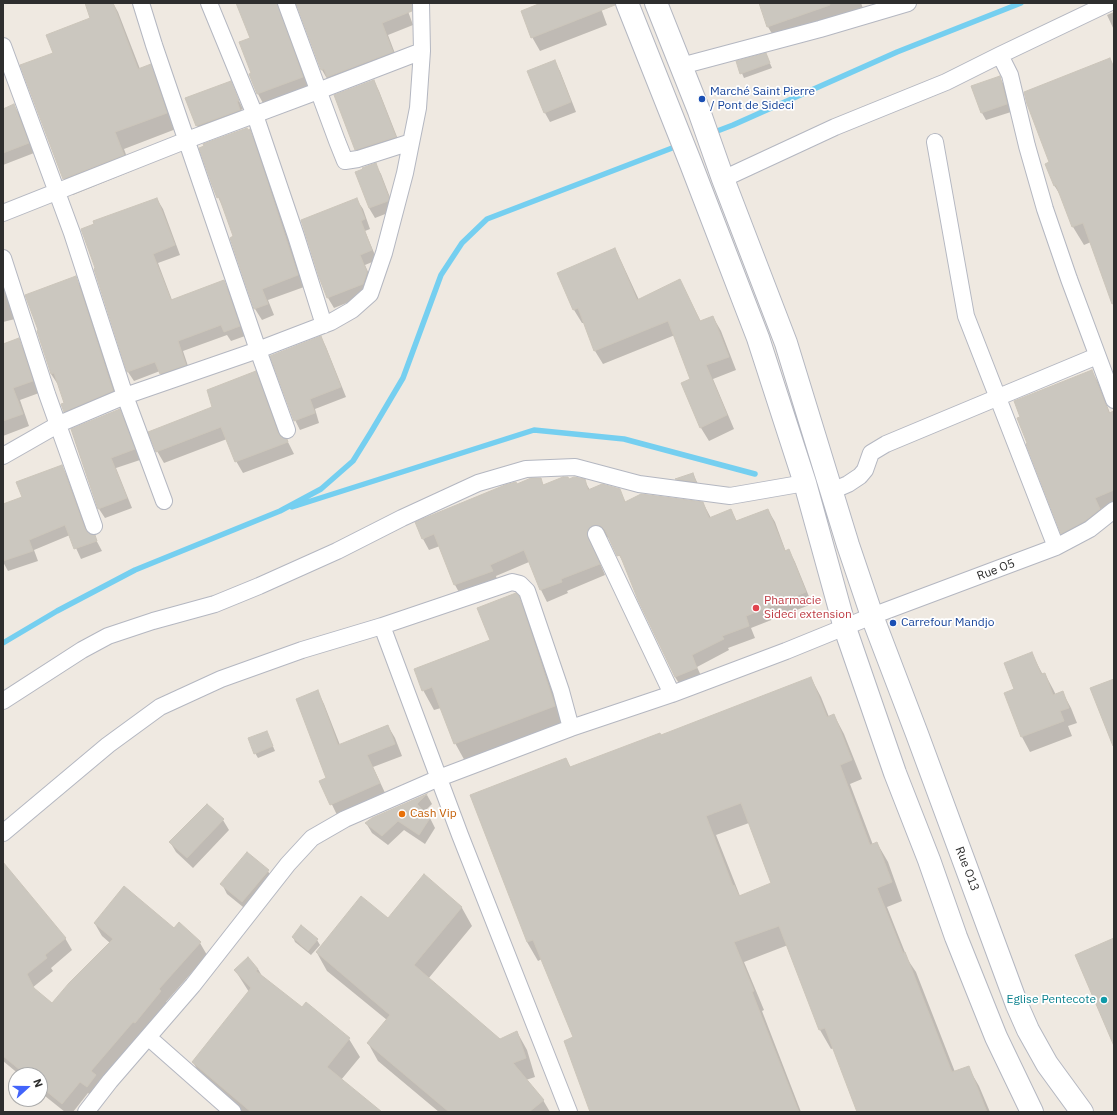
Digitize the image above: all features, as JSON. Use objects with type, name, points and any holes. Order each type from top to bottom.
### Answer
[{"type":"main road","points":[[628,3],[692,164],[758,338],[805,484],[845,628],[895,773],[929,860],[956,937],[996,1037],[1032,1112]]},
{"type":"main road","name":"Rue O13","points":[[656,3],[699,111],[723,179],[786,343],[872,616],[1017,1005],[1028,1030],[1047,1064],[1082,1112]]},
{"type":"street","points":[[141,3],[258,350],[287,430]]},
{"type":"street","points":[[208,3],[255,115],[324,324]]},
{"type":"street","points":[[286,3],[345,161],[358,159],[411,142]]},
{"type":"street","points":[[3,456],[58,424],[125,396],[258,350],[324,324],[352,310],[370,294],[384,253],[405,173],[418,108],[422,51],[421,3]]},
{"type":"street","points":[[681,66],[820,29],[908,3]]},
{"type":"street","points":[[723,179],[835,127],[946,82],[1110,3]]},
{"type":"street","points":[[3,46],[57,192],[125,396],[164,501]]},
{"type":"street","points":[[3,213],[187,140],[422,51]]},
{"type":"street","points":[[1000,55],[1010,75],[1027,146],[1045,209],[1114,400]]},
{"type":"street","points":[[935,142],[966,316],[1056,547]]},
{"type":"street","points":[[3,258],[58,424],[94,526]]},
{"type":"street","points":[[832,492],[860,476],[871,453],[877,448],[1097,356]]},
{"type":"street","points":[[3,701],[82,650],[108,636],[153,620],[215,604],[337,551],[402,518],[478,483],[526,469],[575,468],[639,484],[730,496],[805,484]]},
{"type":"street","name":"Rue O5","points":[[86,1112],[110,1081],[193,985],[288,864],[312,838],[345,819],[439,778],[571,728],[672,694],[845,628],[872,616],[1056,547],[1090,529],[1114,510]]},
{"type":"street","points":[[596,534],[672,694]]},
{"type":"street","points":[[3,833],[108,746],[160,707],[221,678],[302,650],[382,626],[512,582],[520,584],[527,591],[561,691],[571,728]]},
{"type":"street","points":[[382,626],[482,894],[569,1112]]},
{"type":"street","points":[[148,1037],[233,1112]]},
{"type":"building","points":[[85,3],[113,3],[138,69],[151,64],[167,113],[115,132],[124,155],[63,179],[20,65],[53,53],[46,35],[90,18]]},
{"type":"building","points":[[236,3],[277,3],[303,77],[257,94],[239,42],[250,38]]},
{"type":"building","points":[[296,3],[412,3],[412,11],[382,23],[393,52],[327,77],[324,69],[321,70]]},
{"type":"building","points":[[541,3],[615,3],[615,5],[531,38],[521,11]]},
{"type":"building","points":[[759,3],[829,3],[830,5],[767,27]]},
{"type":"building","points":[[766,53],[770,63],[740,74],[736,61]]},
{"type":"building","points":[[1110,58],[1114,68],[1114,303],[1112,304],[1083,223],[1072,227],[1056,185],[1054,186],[1045,164],[1049,162],[1027,104],[1024,92]]},
{"type":"building","points":[[555,60],[571,102],[544,113],[527,71]]},
{"type":"building","points":[[1000,76],[1007,104],[981,113],[971,86]]},
{"type":"building","points":[[374,80],[396,137],[355,150],[334,95]]},
{"type":"building","points":[[231,81],[239,101],[237,101],[240,110],[196,126],[185,98]]},
{"type":"building","points":[[14,104],[29,143],[3,153],[3,109]]},
{"type":"building","points":[[247,128],[248,130],[250,129],[298,275],[262,289],[268,304],[254,309],[230,238],[233,236],[219,197],[217,198],[199,148],[204,146],[203,144]]},
{"type":"building","points":[[376,163],[389,198],[388,201],[369,208],[355,172]]},
{"type":"building","points":[[157,198],[175,245],[153,254],[171,300],[224,280],[240,326],[224,332],[221,325],[178,341],[186,365],[160,374],[155,362],[127,372],[94,269],[95,268],[81,229],[94,224],[93,221]]},
{"type":"building","points":[[357,198],[365,219],[361,221],[372,250],[360,255],[367,272],[363,284],[327,298],[301,220]]},
{"type":"building","points":[[615,248],[637,300],[680,279],[700,321],[713,316],[729,357],[706,365],[727,415],[700,428],[681,383],[690,379],[668,321],[594,351],[578,308],[573,310],[557,273]]},
{"type":"building","points":[[76,276],[113,391],[64,412],[61,404],[64,403],[54,373],[51,374],[37,331],[38,330],[25,295]]},
{"type":"building","points":[[321,336],[341,387],[310,399],[315,413],[294,421],[270,356]]},
{"type":"building","points":[[19,338],[33,381],[13,388],[23,414],[3,421],[3,344]]},
{"type":"building","points":[[1092,370],[1109,413],[1114,411],[1114,490],[1095,498],[1100,509],[1085,521],[1061,534],[1026,444],[1027,443],[1017,418],[1020,417],[1014,401]]},
{"type":"building","points":[[256,371],[278,433],[281,437],[287,439],[288,442],[235,462],[221,427],[156,452],[148,432],[212,407],[207,390]]},
{"type":"building","points":[[120,409],[135,449],[111,458],[127,498],[98,509],[71,429]]},
{"type":"building","points":[[62,465],[85,529],[88,533],[95,535],[97,541],[74,549],[65,525],[29,540],[33,551],[3,561],[3,504],[22,497],[16,482]]},
{"type":"building","points":[[693,473],[696,482],[675,479]]},
{"type":"building","points":[[563,477],[568,477],[569,479],[574,477],[585,479],[588,490],[602,484],[620,489],[625,502],[641,494],[703,502],[709,518],[731,509],[736,521],[768,509],[785,551],[789,549],[806,592],[746,616],[749,626],[722,636],[724,639],[692,655],[697,668],[675,677],[638,600],[620,555],[617,556],[605,530],[601,526],[592,526],[588,529],[587,534],[600,564],[561,579],[562,582],[540,590],[524,550],[490,565],[493,571],[454,585],[434,534],[422,539],[415,522],[505,485],[516,482],[517,484],[531,478],[541,478],[543,485]]},
{"type":"building","points":[[516,593],[519,596],[555,706],[454,744],[432,687],[422,691],[414,669],[490,640],[477,608]]},
{"type":"building","points":[[1032,652],[1041,674],[1045,673],[1053,695],[1063,691],[1069,708],[1060,711],[1064,721],[1021,737],[1004,693],[1014,689],[1004,663]]},
{"type":"building","points":[[811,677],[827,717],[834,714],[852,760],[840,765],[870,845],[877,842],[892,882],[877,888],[903,953],[905,952],[952,1072],[969,1066],[987,1112],[857,1112],[825,1028],[819,1030],[779,926],[734,942],[799,1112],[590,1112],[564,1041],[573,1037],[533,940],[527,942],[470,795],[566,758],[570,767],[660,733],[661,735]],"holes":[[[741,803],[771,883],[739,896],[734,885],[733,886],[706,816]]]},
{"type":"building","points":[[1114,679],[1114,746],[1113,746],[1090,688]]},
{"type":"building","points":[[318,690],[338,745],[388,725],[395,744],[367,755],[380,783],[330,805],[319,781],[326,778],[296,699]]},
{"type":"building","points":[[267,731],[273,746],[254,754],[248,738]]},
{"type":"building","points":[[427,794],[417,804],[430,818],[419,835],[398,821],[382,836],[365,823],[372,818]]},
{"type":"building","points":[[207,804],[224,819],[187,858],[169,842]]},
{"type":"building","points":[[247,852],[269,870],[242,902],[220,884]]},
{"type":"building","points":[[3,862],[66,938],[45,955],[47,958],[27,974],[34,988],[52,1003],[69,983],[113,939],[94,923],[124,886],[174,928],[179,922],[201,942],[159,989],[161,991],[135,1023],[133,1022],[91,1071],[96,1075],[87,1087],[80,1082],[62,1104],[48,1093],[48,1067],[16,1067],[3,1056]]},
{"type":"building","points":[[424,874],[462,907],[414,965],[500,1039],[517,1031],[526,1058],[513,1063],[544,1100],[529,1112],[449,1112],[367,1043],[390,1015],[316,952],[361,896],[388,918]]},
{"type":"building","points":[[301,925],[318,939],[308,951],[292,937]]},
{"type":"building","name":"Eglise Pentecote","points":[[1114,938],[1114,1046],[1075,955]]},
{"type":"building","points":[[248,957],[258,969],[256,971],[302,1007],[306,1002],[350,1038],[327,1067],[382,1112],[251,1112],[192,1062],[251,988],[234,970]]},
{"type":"waterway","points":[[712,133],[897,52],[1021,3]]},
{"type":"waterway","points":[[3,643],[57,611],[135,570],[280,511],[321,489],[353,461],[371,432],[403,378],[441,275],[462,243],[487,219],[680,145]]},
{"type":"waterway","points":[[292,507],[534,430],[624,439],[755,474]]},
{"type":"place","name":"Marché Saint Pierre / Pont de Sideci","points":[[702,99]]},
{"type":"place","name":"Pharmacie Sideci extension","points":[[756,608]]},
{"type":"place","name":"Carrefour Mandjo","points":[[893,623]]},
{"type":"place","name":"Cash Vip","points":[[402,814]]},
{"type":"place","name":"Eglise Pentecote","points":[[1104,1000]]}]
